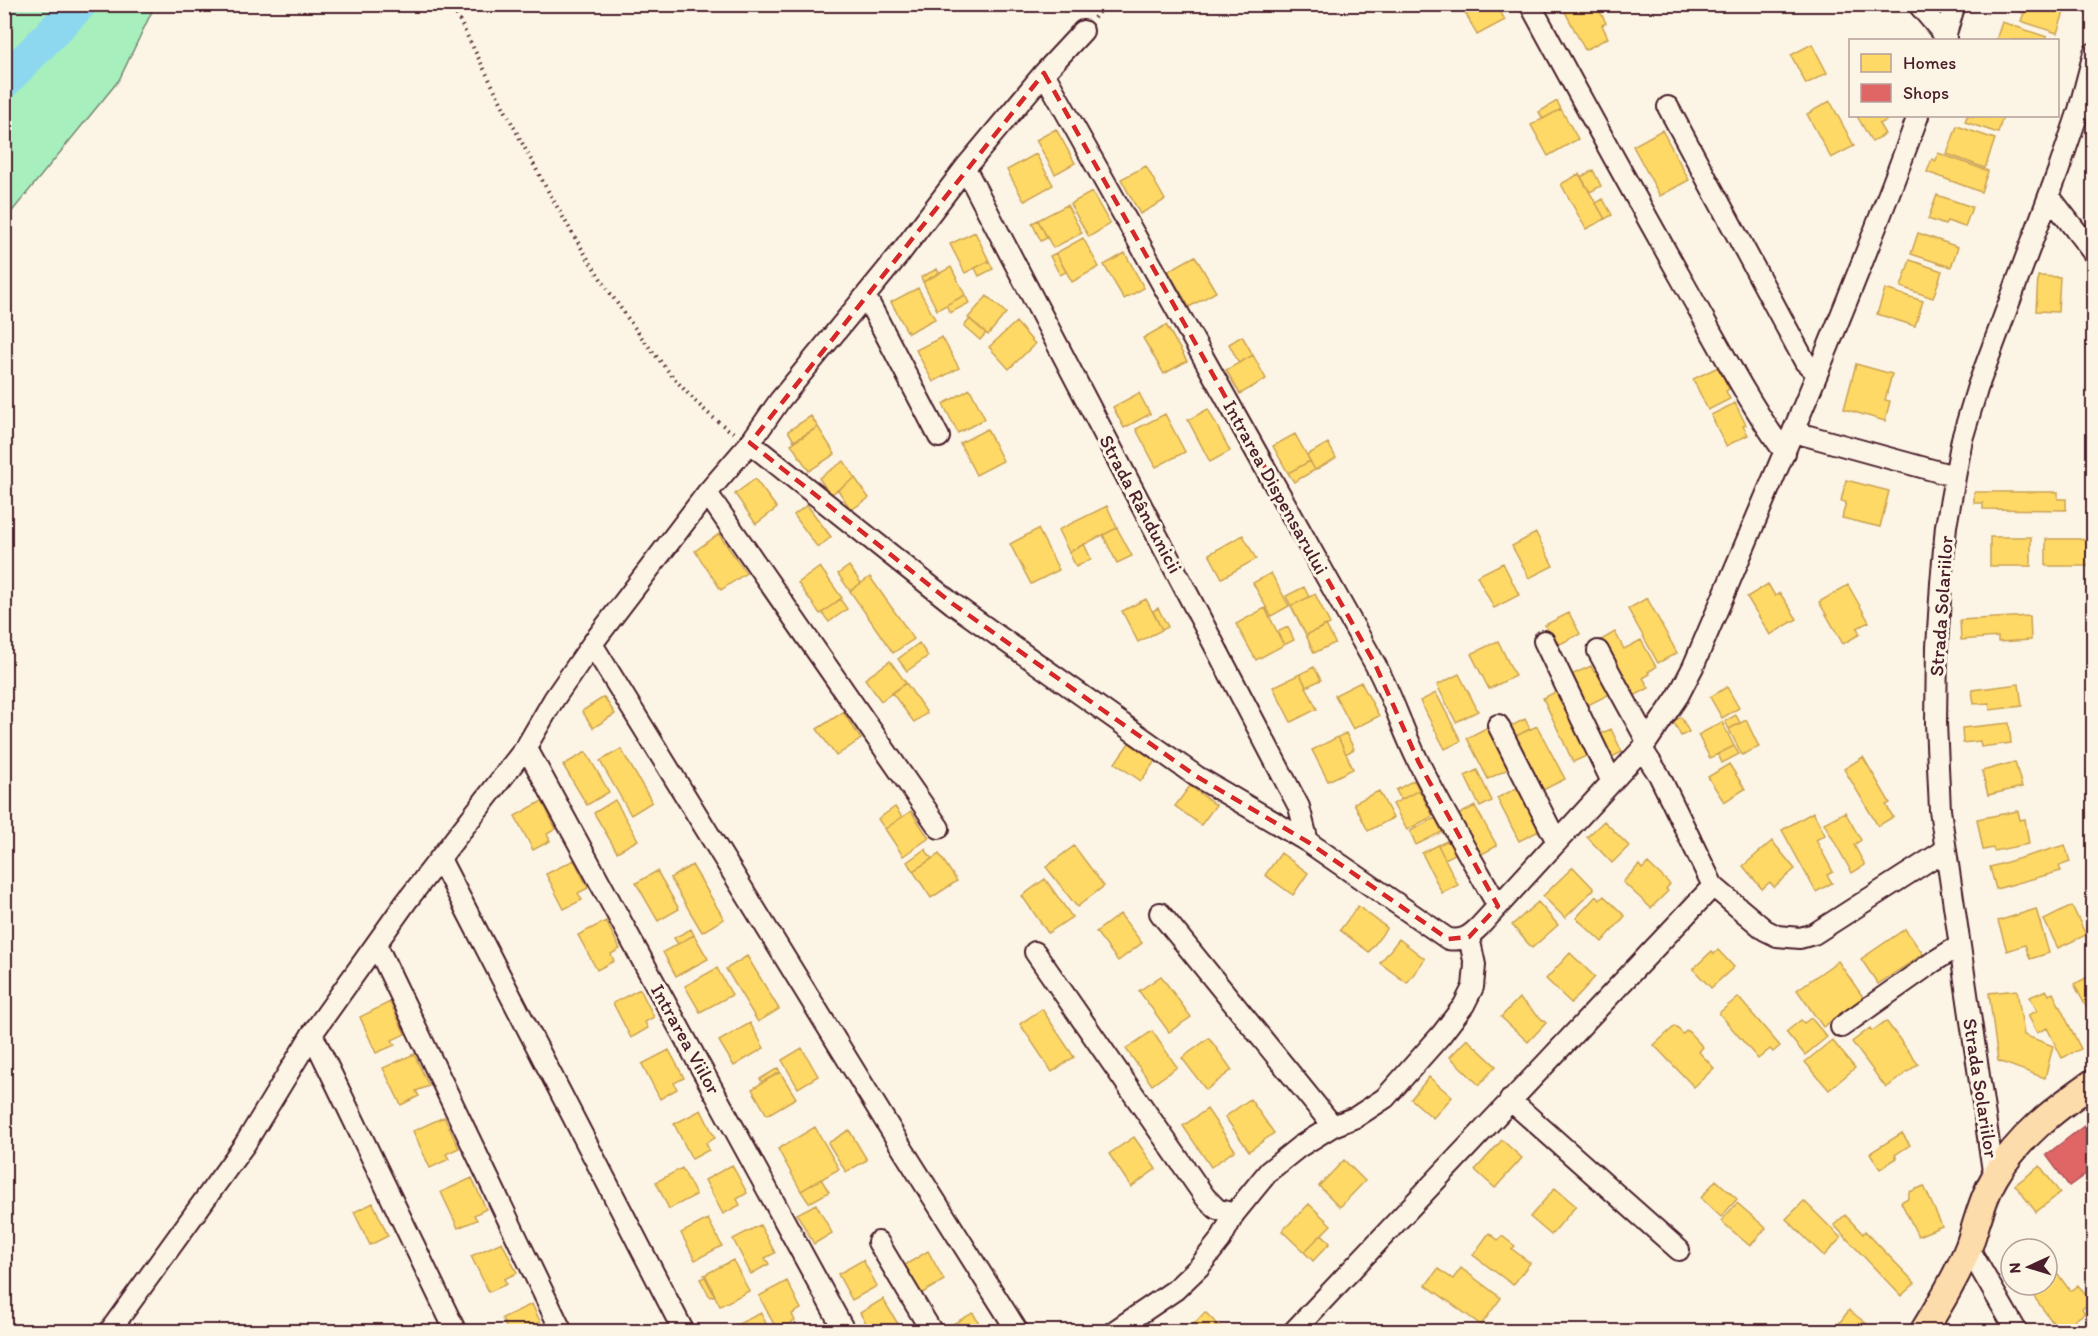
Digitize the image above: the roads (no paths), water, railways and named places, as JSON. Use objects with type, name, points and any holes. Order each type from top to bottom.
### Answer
[{"type":"main road","points":[[1923,1332],[1957,1273],[1985,1197],[2006,1160],[2031,1131],[2094,1082]]},
{"type":"street","points":[[1530,4],[1599,134],[1722,352],[1785,453]]},
{"type":"street","points":[[1918,4],[1945,39]]},
{"type":"street","points":[[1945,39],[1955,4]]},
{"type":"street","points":[[109,1332],[245,1144],[312,1034],[376,944],[526,747],[554,699],[592,644],[707,493],[750,443],[780,400],[866,297],[965,168],[1044,73],[1083,31]]},
{"type":"street","name":"Strada Solariilor","points":[[1994,1178],[1945,850],[1936,767],[1937,658],[1942,572],[1954,476],[1962,439],[1978,386],[2050,196],[2079,110],[2094,53]]},
{"type":"street","name":"Intrarea Dispensarului","points":[[1044,73],[1388,687],[1404,732],[1419,763],[1498,906]]},
{"type":"street","points":[[1668,107],[1805,362],[1817,373]]},
{"type":"street","points":[[750,443],[963,611],[1196,776],[1308,842],[1448,939],[1459,940],[1469,937],[1612,782],[1645,745],[1678,696],[1693,667],[1794,432],[1918,117]]},
{"type":"street","name":"Strada Rândunicii","points":[[965,168],[1299,807],[1308,842]]},
{"type":"street","points":[[2050,196],[2094,254]]},
{"type":"street","points":[[866,297],[939,437]]},
{"type":"street","points":[[1794,432],[1954,476]]},
{"type":"street","points":[[707,493],[939,828]]},
{"type":"street","points":[[1544,641],[1612,782]]},
{"type":"street","points":[[592,644],[905,1153],[1018,1332]]},
{"type":"street","points":[[1598,651],[1713,886],[1765,930],[1777,936],[1800,938],[1814,934],[1945,850]]},
{"type":"street","points":[[1498,725],[1557,842]]},
{"type":"street","name":"Intrarea Viilor","points":[[526,747],[845,1332]]},
{"type":"street","points":[[440,860],[684,1332]]},
{"type":"street","points":[[1293,1332],[1713,886]]},
{"type":"street","points":[[1160,913],[1333,1126]]},
{"type":"street","points":[[1113,1332],[1175,1290],[1199,1267],[1221,1239],[1234,1214],[1269,1171],[1299,1147],[1333,1126],[1356,1117],[1385,1098],[1441,1035],[1464,1005],[1473,987],[1475,964],[1469,937]]},
{"type":"street","points":[[376,944],[562,1332]]},
{"type":"street","points":[[1841,1028],[1959,946]]},
{"type":"street","points":[[1035,952],[1205,1197],[1217,1209],[1234,1214]]},
{"type":"street","points":[[312,1034],[456,1332]]},
{"type":"street","points":[[1510,1100],[1679,1250]]},
{"type":"street","points":[[878,1242],[932,1332]]},
{"type":"street","points":[[1968,1247],[2017,1332]]},
{"type":"waterway","points":[[4,82],[80,4]]}]
